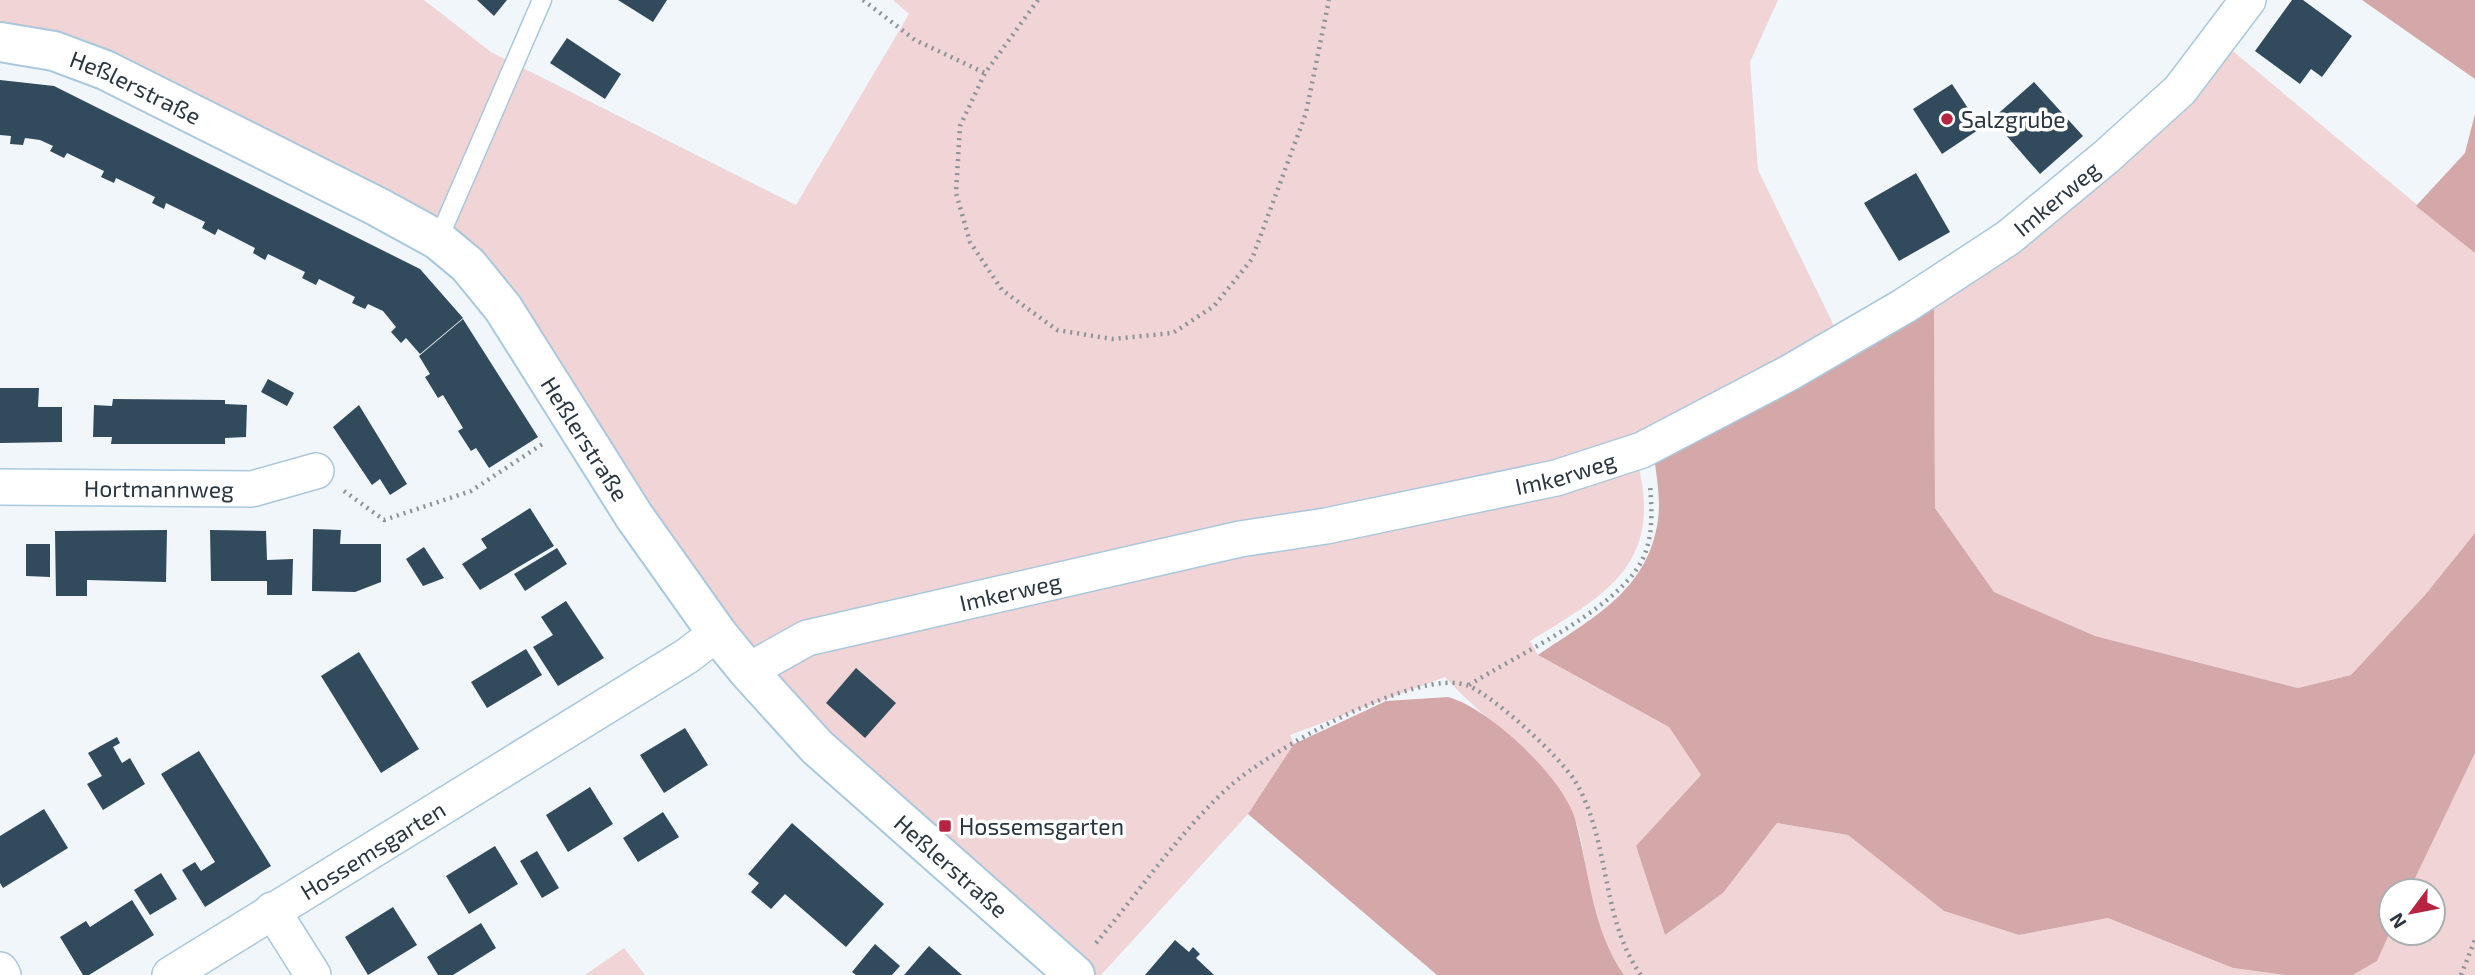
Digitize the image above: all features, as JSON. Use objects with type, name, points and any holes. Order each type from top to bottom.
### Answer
[{"type":"street","name":"Imkerweg","points":[[748,671],[807,638],[1212,545],[1326,526],[1556,478],[1642,450],[1801,366],[1904,306],[2008,238],[2106,158],[2180,90],[2248,0]]},
{"type":"street","name":"Heßlerstraße","points":[[0,42],[54,51],[105,71],[438,240],[468,265],[503,308],[624,502],[717,634],[748,671],[817,747],[1073,973]]},
{"type":"street","name":"Hortmannweg","points":[[0,487],[252,489],[316,471]]},
{"type":"street","name":"Hossemsgarten","points":[[170,975],[687,656],[717,634]]},
{"type":"street","points":[[272,910],[313,975]]},
{"type":"street","points":[[0,970],[3,975]]},
{"type":"lane","points":[[438,240],[542,0]]},
{"type":"path","points":[[863,0],[915,40],[985,74]]},
{"type":"path","points":[[1038,0],[985,74],[960,126],[956,193],[970,242],[1002,290],[1057,330],[1112,339],[1173,333],[1214,306],[1252,259],[1306,113],[1329,0]]},
{"type":"path","points":[[316,471],[384,520],[471,491],[574,423]]},
{"type":"path","points":[[1073,973],[1203,813],[1231,785],[1264,760],[1292,741],[1385,698],[1440,685],[1469,686],[1564,629],[1628,580],[1641,562],[1653,516],[1642,450]]},
{"type":"path","points":[[1469,686],[1544,745],[1578,788],[1593,818],[1618,930],[1641,975]]},
{"type":"path","points":[[2462,975],[2475,940]]},
{"type":"shaded area","points":[[0,0],[424,0],[491,52],[796,205],[909,14],[893,0],[1778,0],[1750,62],[1758,170],[1838,334],[1637,441],[748,667],[470,263],[0,38]]},
{"type":"shaded area","points":[[2362,0],[2475,0],[2475,79]]},
{"type":"shaded area","points":[[2222,42],[2475,253],[2475,533],[2425,595],[2351,675],[2298,688],[2095,636],[1994,592],[1935,508],[1934,299]]},
{"type":"shaded area","points":[[2475,114],[2475,253],[2416,206],[2465,153]]},
{"type":"shaded area","points":[[1934,299],[1935,508],[1994,592],[2095,636],[2298,688],[2351,675],[2425,595],[2475,533],[2475,753],[2416,877],[2377,877],[2377,947],[2383,947],[2377,961],[2353,975],[2285,975],[2233,968],[2108,918],[2019,935],[1944,911],[1848,835],[1777,823],[1723,893],[1665,935],[1636,846],[1701,775],[1669,727],[1538,655],[1597,615],[1630,584],[1643,566],[1652,545],[1659,512],[1653,450]]},
{"type":"shaded area","points":[[1637,460],[1643,495],[1643,525],[1636,550],[1623,571],[1606,590],[1530,641],[1538,655],[1669,727],[1701,775],[1636,846],[1665,935],[1723,893],[1777,823],[1848,835],[1944,911],[2019,935],[2108,918],[2233,968],[2285,975],[1624,975],[1596,921],[1580,834],[1572,813],[1530,756],[1445,677],[1290,735],[1295,745],[1248,814],[1101,975],[1081,975],[751,673],[809,641]]},
{"type":"shaded area","points":[[1448,697],[1465,704],[1503,729],[1540,765],[1568,802],[1575,819],[1598,919],[1613,957],[1624,975],[1437,975],[1248,814],[1294,744],[1386,701]]},
{"type":"shaded area","points":[[2475,753],[2475,975],[2353,975],[2377,961],[2383,947],[2447,947],[2447,877],[2416,877]]},
{"type":"shaded area","points":[[624,948],[645,975],[585,975]]},
{"type":"building","points":[[477,0],[507,0],[494,16]]},
{"type":"building","points":[[618,0],[667,0],[653,22]]},
{"type":"building","points":[[2292,0],[2303,0],[2352,36],[2322,77],[2311,69],[2300,84],[2255,51]]},
{"type":"building","points":[[567,38],[621,74],[605,99],[550,63]]},
{"type":"building","points":[[0,80],[54,86],[420,269],[463,318],[420,354],[406,338],[401,343],[391,332],[396,327],[383,311],[368,304],[365,309],[352,303],[355,297],[319,279],[316,285],[302,278],[305,272],[268,254],[265,260],[253,253],[255,248],[218,229],[215,235],[202,228],[205,222],[166,203],[164,209],[152,203],[155,197],[116,178],[114,183],[101,177],[104,171],[67,153],[64,158],[50,151],[53,146],[40,140],[25,138],[23,145],[10,144],[11,136],[0,135]]},
{"type":"building","points":[[2034,82],[2083,136],[2040,174],[1992,119]]},
{"type":"building","name":"Salzgrube","points":[[1952,84],[1981,128],[1942,154],[1913,109]]},
{"type":"building","points":[[1916,173],[1950,232],[1899,261],[1864,203]]},
{"type":"building","points":[[463,319],[538,437],[489,468],[476,448],[471,451],[458,431],[463,428],[443,395],[438,398],[425,377],[430,374],[419,356]]},
{"type":"building","points":[[268,379],[294,393],[287,406],[261,392]]},
{"type":"building","points":[[0,388],[39,388],[38,407],[62,407],[62,442],[0,443]]},
{"type":"building","points":[[113,399],[225,400],[225,404],[247,405],[246,437],[225,438],[225,444],[111,444],[112,437],[93,437],[94,405],[112,406]]},
{"type":"building","points":[[359,405],[407,484],[390,495],[380,479],[372,485],[333,427]]},
{"type":"building","points":[[530,508],[554,546],[480,590],[462,564],[487,548],[481,539]]},
{"type":"building","points":[[313,529],[341,530],[340,544],[381,544],[381,582],[355,592],[312,591]]},
{"type":"building","points":[[167,530],[166,582],[87,580],[87,596],[56,596],[55,531]]},
{"type":"building","points":[[210,530],[266,531],[267,560],[293,559],[292,595],[267,595],[267,581],[211,581]]},
{"type":"building","points":[[26,544],[50,544],[50,577],[26,576]]},
{"type":"building","points":[[424,547],[444,578],[423,586],[406,559]]},
{"type":"building","points":[[557,548],[567,564],[525,591],[514,574]]},
{"type":"building","points":[[566,601],[604,658],[558,686],[533,647],[553,635],[541,617]]},
{"type":"building","points":[[526,649],[542,675],[487,708],[471,682]]},
{"type":"building","points":[[359,652],[419,749],[381,773],[321,676]]},
{"type":"building","points":[[856,668],[896,703],[865,738],[826,703]]},
{"type":"building","points":[[685,728],[708,765],[664,793],[640,755]]},
{"type":"building","points":[[117,737],[120,743],[113,747],[122,763],[130,758],[145,784],[103,810],[87,784],[102,776],[88,753]]},
{"type":"building","points":[[199,751],[271,866],[205,907],[182,870],[195,862],[201,871],[215,862],[161,774]]},
{"type":"building","points":[[590,787],[613,824],[568,852],[546,815]]},
{"type":"building","points":[[44,809],[68,848],[3,888],[0,883],[0,836]]},
{"type":"building","points":[[663,812],[679,837],[638,862],[623,838]]},
{"type":"building","points":[[792,823],[884,904],[846,947],[785,894],[771,909],[751,892],[759,883],[748,874]]},
{"type":"building","points":[[495,846],[518,884],[469,914],[446,876]]},
{"type":"building","points":[[537,851],[559,888],[542,898],[520,861]]},
{"type":"building","points":[[161,873],[177,899],[150,915],[134,890]]},
{"type":"building","points":[[132,900],[154,935],[89,975],[83,975],[60,937],[86,921],[90,927]]},
{"type":"building","points":[[393,907],[417,945],[368,975],[345,937]]},
{"type":"building","points":[[481,923],[496,948],[453,975],[438,975],[427,957]]},
{"type":"building","points":[[1175,940],[1189,952],[1193,947],[1200,954],[1196,958],[1214,975],[1145,975]]},
{"type":"building","points":[[875,944],[900,966],[892,975],[856,975],[852,972]]},
{"type":"building","points":[[929,946],[962,975],[904,975]]},
{"type":"place","name":"Salzgrube","points":[[1947,119]]},
{"type":"place","name":"Hossemsgarten","points":[[945,826]]}]
